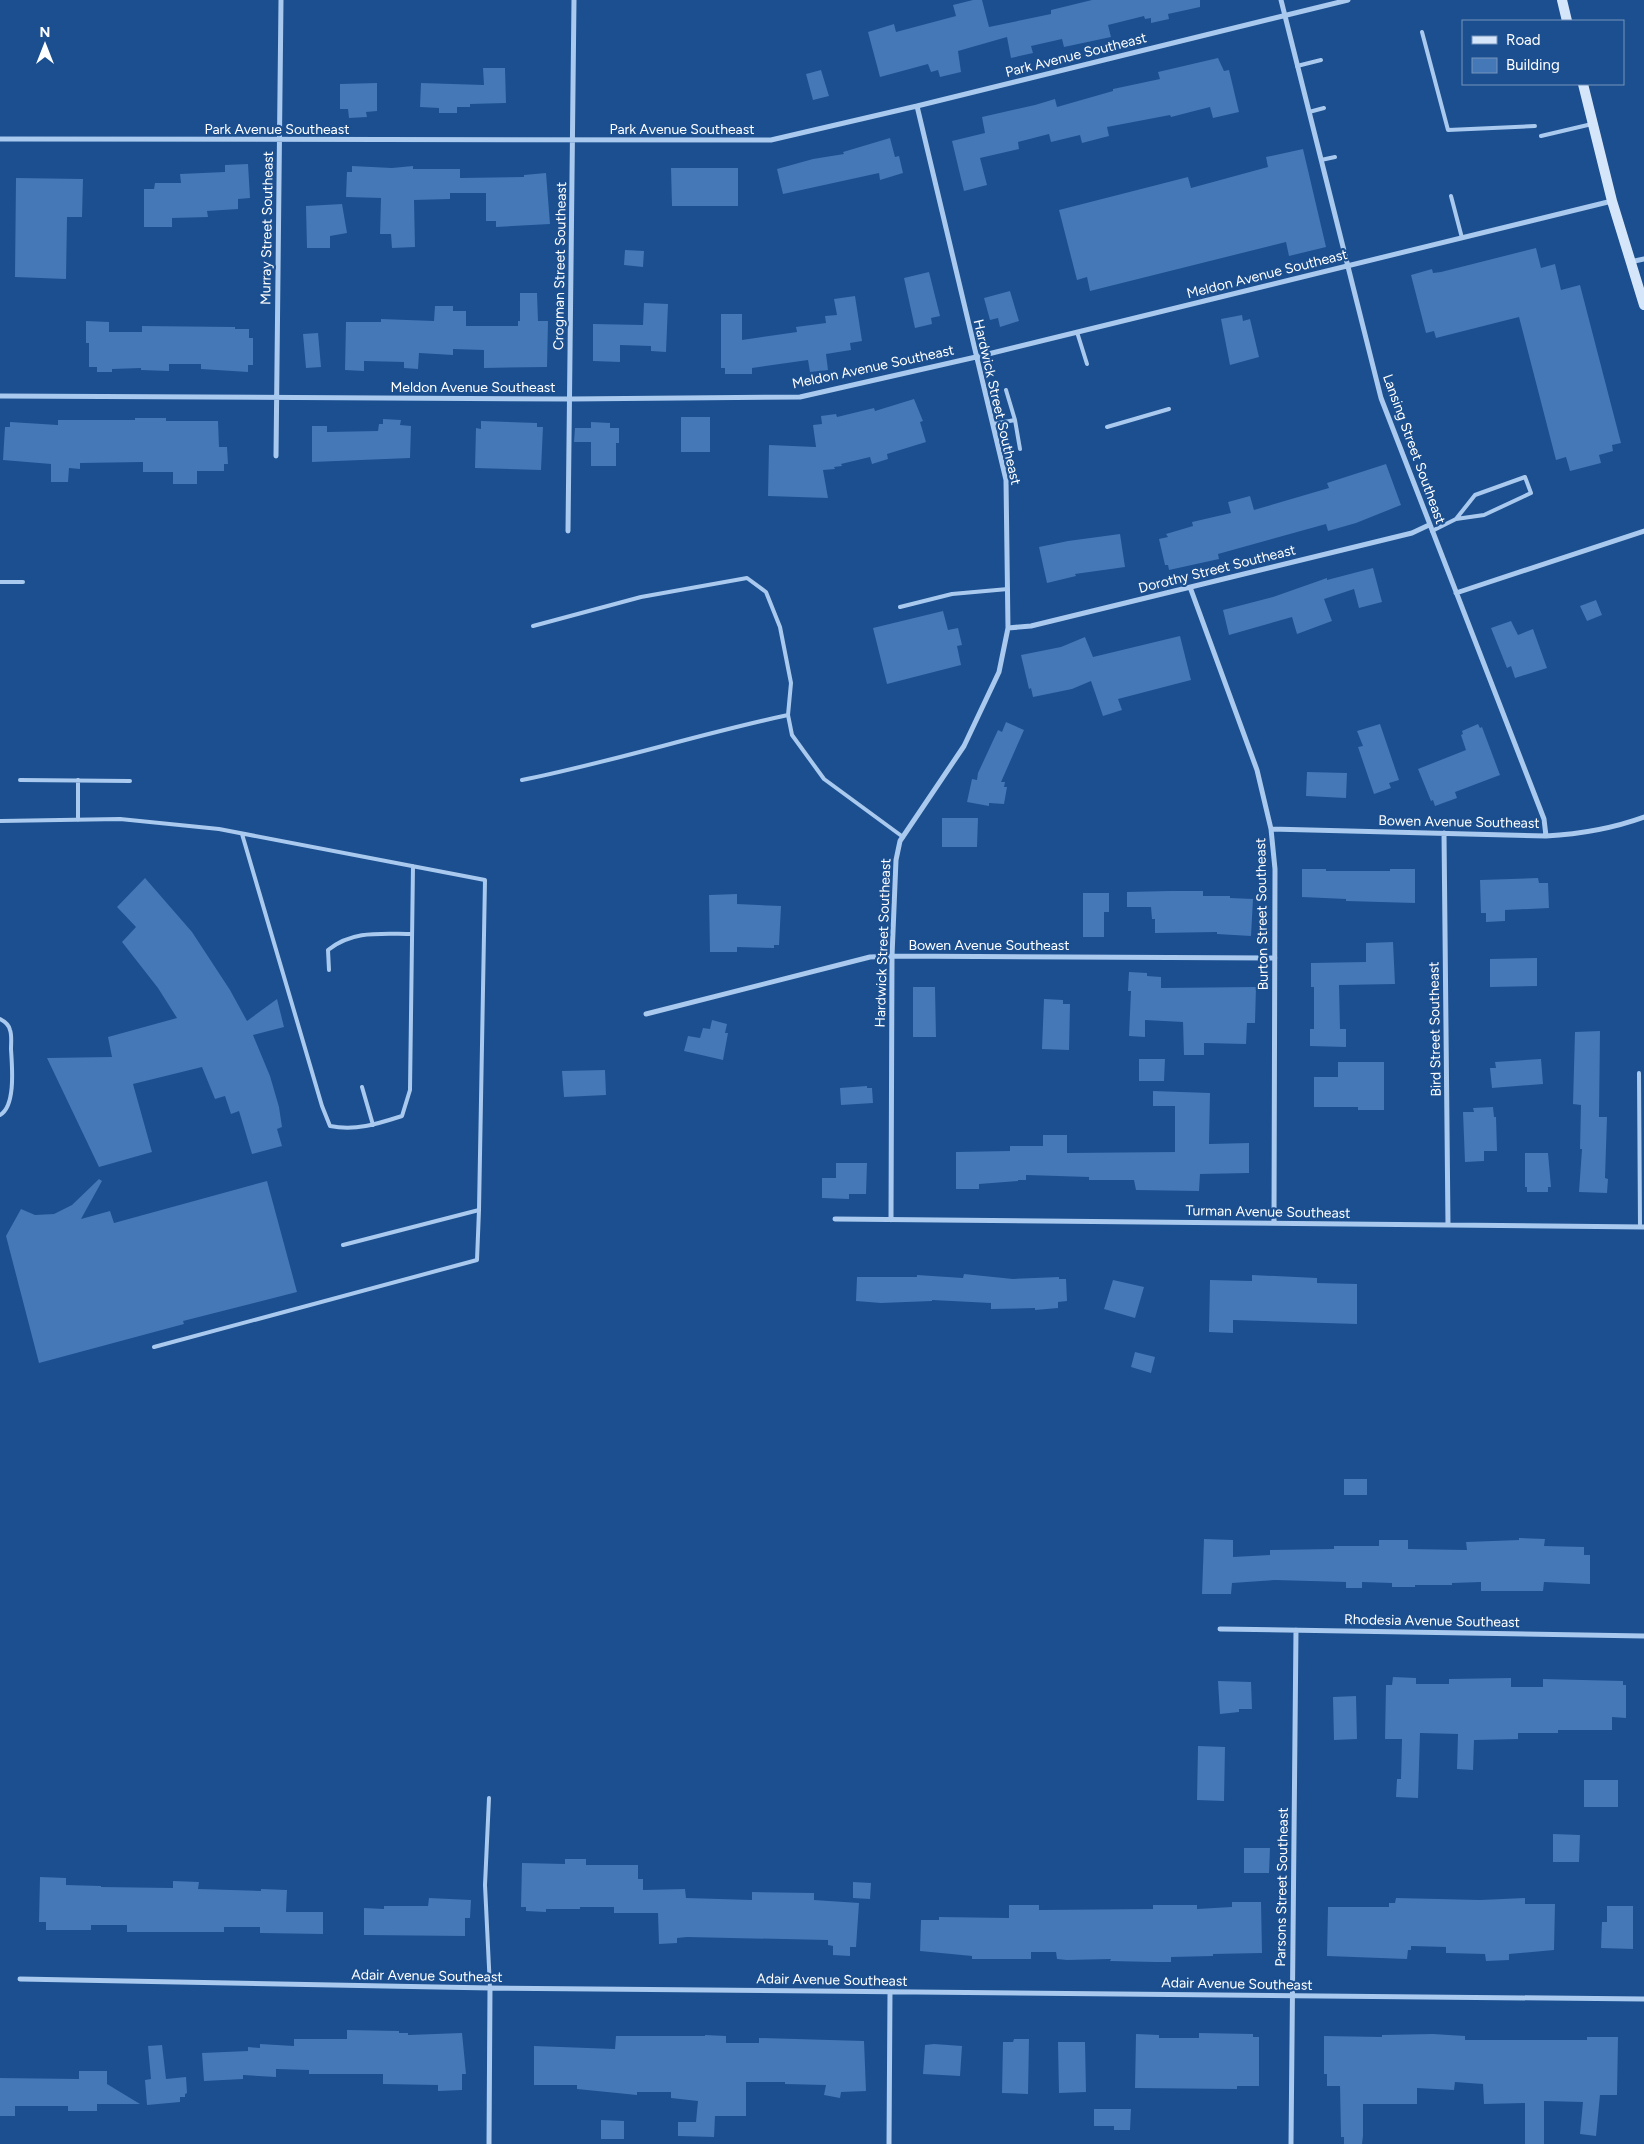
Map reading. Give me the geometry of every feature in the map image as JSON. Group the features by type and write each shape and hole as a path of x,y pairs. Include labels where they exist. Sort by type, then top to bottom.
{"main road":[{"path":"1562,0 1567,20"},
{"path":"1583,85 1612,201 1644,305"}],"street":[{"name":"Murray Street Southeast","path":"276,456 281,0"},
{"name":"Crogman Street Southeast","path":"568,531 574,0"},
{"name":"Lansing Street Southeast","path":"1281,0 1381,398 1544,819 1546,836"},
{"name":"Park Avenue Southeast","path":"0,139 771,140 1348,0"},
{"name":"Hardwick Street Southeast","path":"891,1220 892,956 896,860 900,841 964,746 999,672 1008,628 1006,480 917,106"},
{"name":"Meldon Avenue Southeast","path":"0,396 570,399 800,397 976,357 1612,201"},
{"path":"1630,262 1644,259"},
{"name":"Dorothy Street Southeast","path":"1008,628 1030,626 1412,533 1429,524"},
{"path":"1456,593 1644,531"},
{"name":"Burton Street Southeast","path":"1190,587 1258,770 1271,829 1275,869 1274,1224"},
{"name":"Bowen Avenue Southeast","path":"1271,829 1546,836 1583,833 1620,826 1644,818"},
{"name":"Bird Street Southeast","path":"1444,833 1448,1225"},
{"name":"Bowen Avenue Southeast","path":"646,1014 870,957 1275,958"},
{"path":"835,1219 891,1220"},
{"name":"Turman Avenue Southeast","path":"891,1220 1642,1227"},
{"name":"Rhodesia Avenue Southeast","path":"1220,1629 1644,1636"},
{"name":"Parsons Street Southeast","path":"1291,2144 1296,1630"},
{"name":"Adair Avenue Southeast","path":"20,1978 490,1988 1644,2000"},
{"path":"489,2144 490,1988"},
{"path":"889,2144 890,1992"}],"lane":[{"path":"1422,32 1448,130 1535,126"},
{"path":"1297,66 1321,60"},
{"path":"1309,112 1324,108"},
{"path":"1541,136 1593,124"},
{"path":"1321,160 1336,157"},
{"path":"1451,196 1462,238"},
{"path":"1077,332 1087,364"},
{"path":"1006,390 1020,449"},
{"path":"1107,427 1169,409"},
{"path":"993,424 1014,420"},
{"path":"1432,531 1456,519 1484,515 1531,493 1524,477 1475,495 1456,519"},
{"path":"533,626 641,597 747,578 766,592 780,627 791,683 788,715 792,735 824,779 903,837"},
{"path":"0,582 22,582"},
{"path":"900,607 952,594 1008,589"},
{"path":"522,780 578,769 736,726 788,715"},
{"path":"20,780 130,780"},
{"path":"78,780 78,820"},
{"path":"0,820 120,819 219,829 485,880 477,1260 154,1347"},
{"path":"242,834 322,1106 330,1126 348,1129 373,1125 402,1116 410,1090 412,866"},
{"path":"329,970 328,950 340,941 364,934 412,934"},
{"path":"0,1019 11,1030 12,1085 9,1102 4,1113 0,1116"},
{"path":"1638,1073 1642,1227"},
{"path":"362,1087 373,1125"},
{"path":"343,1244 479,1210"},
{"path":"489,1798 485,1885 490,1988"}],"building":[{"path":"973,0 982,0 989,27 1051,14 1051,10 1092,0 1200,0 1200,7 1168,14 1169,19 1151,23 1151,18 1145,19 1144,16 1108,25 1111,37 1064,47 1062,39 1031,46 1033,53 1011,58 1007,37 958,51 961,72 940,77 938,70 931,72 928,64 880,77 868,32 894,24 896,32 956,16 953,5"},
{"path":"1218,58 1224,71 1229,70 1239,112 1213,118 1210,107 1171,117 1170,115 1107,127 1109,136 1082,143 1080,135 1051,142 1049,134 1018,142 1019,149 980,158 987,185 964,191 952,141 985,133 982,117 1055,99 1057,107 1113,91 1113,89 1160,79 1158,72"},
{"path":"483,68 505,68 506,103 470,104 470,107 457,107 457,113 439,113 439,108 420,107 421,83 484,85"},
{"path":"821,70 829,96 813,100 806,74"},
{"path":"377,83 377,111 366,112 367,117 349,118 348,109 340,109 340,84"},
{"path":"890,138 895,157 899,156 903,173 880,180 879,173 783,194 777,169 813,159 844,154 843,152"},
{"path":"1303,149 1326,247 1289,256 1286,242 1090,291 1087,277 1077,280 1059,210 1188,177 1191,188 1268,167 1266,157"},
{"path":"248,164 250,198 238,199 238,209 207,211 208,217 172,218 172,227 144,227 144,189 154,189 155,183 181,183 180,174 225,172 225,165"},
{"path":"352,166 392,168 413,166 413,169 460,169 460,178 524,177 524,175 546,173 550,224 496,227 496,221 486,221 486,193 450,193 450,199 414,200 415,247 392,248 391,234 380,234 381,198 346,197 347,172 352,172"},
{"path":"671,168 738,168 738,206 672,206"},
{"path":"16,178 83,179 82,217 67,217 66,279 15,277"},
{"path":"342,204 347,233 330,236 330,248 307,248 306,206"},
{"path":"1536,248 1541,268 1555,264 1561,290 1580,285 1621,443 1612,445 1613,451 1599,455 1601,463 1570,471 1566,457 1556,460 1519,317 1436,338 1434,331 1426,333 1411,275 1432,269 1433,273 1441,272"},
{"path":"625,250 644,251 643,267 624,265"},
{"path":"929,272 940,316 931,318 932,324 915,328 904,278"},
{"path":"1010,291 1019,321 1000,327 998,318 990,320 984,298"},
{"path":"520,293 537,293 538,321 548,321 547,367 484,368 484,350 453,349 453,355 419,353 418,369 404,368 404,362 364,361 364,371 345,370 346,322 381,322 381,319 434,321 435,306 453,306 453,311 466,311 466,326 518,326 518,321 520,321"},
{"path":"855,296 862,341 850,343 851,350 826,354 828,370 810,372 808,360 752,368 752,374 725,374 725,368 721,368 721,314 742,314 742,340 797,332 796,327 826,323 825,316 837,315 834,299"},
{"path":"644,303 668,304 666,352 651,351 651,346 620,345 620,362 593,361 593,324 643,325"},
{"path":"1242,315 1243,321 1250,319 1259,357 1230,365 1221,319"},
{"path":"86,321 109,322 109,332 142,332 142,326 235,327 235,329 249,329 249,338 253,338 253,365 248,365 248,372 201,369 201,364 169,364 169,371 141,370 141,368 112,369 112,372 97,372 97,367 89,367 89,343 86,343"},
{"path":"318,333 321,367 306,368 303,334"},
{"path":"914,399 923,421 920,422 926,442 887,454 888,459 872,464 870,457 841,464 842,466 834,467 835,469 823,470 828,498 768,496 769,445 816,447 813,425 822,424 821,416 836,414 837,417 874,408 875,411"},
{"path":"681,417 710,417 710,452 681,452"},
{"path":"135,418 166,418 166,421 218,421 219,447 227,447 228,464 224,464 224,471 197,471 197,484 173,484 173,472 143,472 143,462 80,463 80,469 69,468 68,482 51,482 51,464 3,460 5,427 10,427 10,422 58,425 58,420 135,420"},
{"path":"383,419 401,420 400,425 411,426 410,458 312,462 312,426 327,426 327,432 378,431 379,424 383,424"},
{"path":"481,421 537,423 537,427 543,427 541,470 475,468 476,428 481,429"},
{"path":"591,422 610,423 610,428 619,428 619,443 616,443 616,466 591,466 591,442 574,442 575,428 591,428"},
{"path":"1386,464 1401,505 1356,523 1328,531 1326,524 1218,554 1219,559 1169,570 1168,565 1165,565 1159,539 1168,537 1166,534 1193,526 1192,522 1231,513 1228,502 1250,496 1254,510 1329,488 1327,483"},
{"path":"1120,534 1125,567 1075,574 1076,576 1047,583 1039,547"},
{"path":"1373,568 1382,602 1359,608 1354,589 1324,599 1332,621 1297,634 1292,617 1229,635 1223,610 1273,597 1327,578 1327,580"},
{"path":"1596,600 1602,615 1587,621 1580,606"},
{"path":"943,611 948,630 958,628 962,645 957,646 961,665 887,684 873,628"},
{"path":"1511,621 1518,635 1533,629 1547,668 1515,678 1511,666 1507,668 1491,628"},
{"path":"1180,636 1191,680 1118,699 1122,710 1103,716 1091,681 1072,689 1033,697 1031,688 1029,689 1021,655 1061,647 1085,637 1093,657"},
{"path":"1006,722 1024,730 1001,782 1005,782 1004,787 1007,787 1004,804 989,803 989,806 967,802 972,779 977,780 978,773 998,730 1002,732"},
{"path":"1380,724 1399,780 1389,783 1391,788 1374,794 1358,747 1363,746 1357,731"},
{"path":"1478,724 1480,728 1482,727 1500,775 1455,792 1457,798 1435,806 1433,800 1431,801 1418,769 1466,750 1461,735 1463,734 1462,731"},
{"path":"1307,772 1347,773 1346,798 1306,796"},
{"path":"942,818 978,818 977,847 942,847"},
{"path":"1302,869 1390,871 1390,869 1415,869 1415,903 1346,901 1346,899 1302,897"},
{"path":"145,878 192,932 230,990 247,1021 277,999 284,1027 253,1035 270,1076 279,1107 282,1127 277,1129 282,1146 252,1154 239,1111 231,1114 225,1096 215,1099 202,1067 133,1084 152,1152 99,1167 47,1058 112,1057 108,1037 177,1018 158,988 122,942 136,927 117,907"},
{"path":"1538,878 1539,883 1548,883 1549,908 1505,910 1505,921 1486,922 1486,913 1481,913 1480,880"},
{"path":"1203,891 1203,896 1230,896 1230,898 1253,899 1251,936 1217,934 1217,932 1155,933 1155,919 1152,919 1151,907 1127,907 1127,892"},
{"path":"1083,893 1109,893 1109,912 1104,912 1104,937 1083,937"},
{"path":"737,894 737,904 781,906 779,945 774,945 774,948 737,947 737,952 710,952 709,895"},
{"path":"1393,942 1395,984 1339,985 1340,1029 1346,1029 1346,1047 1310,1046 1310,1029 1314,1029 1314,987 1311,987 1311,963 1366,962 1366,943"},
{"path":"1537,958 1537,986 1490,987 1490,959"},
{"path":"1129,972 1147,973 1147,976 1161,977 1161,988 1256,987 1255,1023 1247,1023 1246,1044 1204,1043 1204,1055 1184,1055 1183,1022 1145,1020 1145,1037 1129,1036 1131,991 1128,991"},
{"path":"913,987 935,987 936,1037 913,1037"},
{"path":"1044,999 1063,1000 1063,1004 1070,1004 1069,1050 1042,1049"},
{"path":"712,1020 727,1024 725,1033 728,1033 723,1060 684,1051 688,1036 700,1038 703,1028 710,1029"},
{"path":"1600,1031 1599,1117 1607,1117 1605,1178 1608,1179 1607,1193 1579,1192 1582,1149 1580,1149 1581,1105 1573,1104 1575,1032"},
{"path":"1139,1059 1165,1059 1164,1081 1139,1081"},
{"path":"1541,1059 1543,1084 1492,1088 1490,1068 1496,1068 1495,1062"},
{"path":"1338,1062 1384,1062 1384,1110 1358,1110 1358,1107 1314,1107 1314,1077 1338,1077"},
{"path":"605,1070 606,1095 564,1097 562,1071"},
{"path":"867,1086 867,1088 872,1088 873,1103 841,1105 840,1088"},
{"path":"1153,1091 1210,1093 1209,1144 1249,1143 1249,1173 1200,1174 1199,1191 1136,1190 1134,1180 1089,1180 1089,1177 1026,1175 1026,1180 979,1184 979,1189 956,1189 956,1152 1010,1151 1010,1146 1043,1146 1043,1135 1067,1135 1067,1153 1175,1152 1175,1106 1153,1106"},
{"path":"1493,1107 1494,1117 1496,1117 1497,1151 1484,1151 1484,1161 1465,1162 1463,1112 1474,1112 1473,1108"},
{"path":"1525,1153 1548,1153 1551,1187 1548,1187 1548,1192 1527,1192 1527,1187 1525,1187"},
{"path":"836,1163 867,1163 866,1194 849,1194 849,1199 822,1198 822,1178 836,1178"},
{"path":"99,1179 102,1181 81,1219 110,1211 114,1223 267,1181 297,1292 183,1321 184,1324 39,1363 6,1236 21,1209 35,1215 54,1214 72,1205"},
{"path":"964,1274 1013,1279 1059,1277 1059,1279 1066,1279 1067,1301 1058,1302 1058,1308 1035,1310 1035,1308 991,1309 991,1303 932,1300 881,1303 856,1301 857,1277 917,1277 917,1275 963,1278"},
{"path":"1252,1275 1317,1278 1317,1283 1357,1284 1357,1324 1233,1320 1233,1333 1209,1332 1210,1280 1252,1281"},
{"path":"1113,1280 1144,1287 1135,1318 1104,1309"},
{"path":"1135,1352 1155,1357 1151,1373 1131,1367"},
{"path":"1344,1479 1367,1479 1367,1495 1344,1495"},
{"path":"1519,1538 1545,1539 1544,1546 1584,1547 1584,1555 1590,1555 1590,1584 1544,1582 1543,1591 1481,1591 1481,1582 1392,1587 1392,1583 1362,1582 1362,1588 1346,1588 1346,1582 1275,1580 1232,1583 1231,1594 1202,1594 1204,1539 1233,1540 1233,1557 1270,1555 1270,1550 1334,1549 1334,1546 1379,1546 1379,1540 1408,1540 1408,1549 1467,1550 1466,1542 1519,1540"},
{"path":"1393,1677 1416,1678 1416,1684 1449,1684 1449,1679 1511,1678 1511,1687 1543,1687 1543,1679 1623,1681 1623,1685 1626,1685 1626,1718 1612,1717 1612,1730 1558,1730 1558,1733 1518,1733 1518,1739 1474,1740 1473,1770 1457,1769 1458,1734 1420,1733 1418,1798 1396,1797 1397,1779 1401,1779 1402,1739 1385,1739 1386,1685 1392,1685"},
{"path":"1218,1681 1251,1682 1252,1709 1239,1709 1239,1712 1220,1714"},
{"path":"1356,1696 1357,1739 1334,1740 1333,1697"},
{"path":"1198,1746 1225,1747 1224,1801 1197,1800"},
{"path":"1584,1780 1618,1780 1618,1807 1584,1807"},
{"path":"1553,1834 1580,1835 1579,1862 1553,1862"},
{"path":"1244,1848 1270,1848 1269,1873 1244,1873"},
{"path":"565,1859 586,1859 586,1865 638,1865 638,1879 643,1879 643,1890 685,1889 686,1898 752,1900 752,1892 814,1893 814,1900 859,1903 856,1947 850,1947 850,1956 833,1955 833,1946 828,1945 828,1940 687,1937 677,1938 677,1943 659,1944 658,1913 614,1913 614,1907 546,1909 546,1912 526,1911 526,1907 521,1907 522,1863 565,1864"},
{"path":"40,1877 66,1878 66,1885 101,1887 173,1888 173,1881 199,1882 198,1889 287,1890 286,1912 323,1912 323,1934 260,1933 260,1927 224,1927 224,1932 127,1932 127,1925 91,1925 91,1930 46,1930 46,1922 39,1922"},
{"path":"853,1882 871,1883 870,1899 853,1898"},
{"path":"429,1898 471,1900 470,1918 465,1918 465,1936 364,1935 364,1908 384,1909 384,1906 428,1906"},
{"path":"1396,1898 1480,1900 1525,1898 1525,1904 1555,1904 1554,1950 1509,1954 1509,1960 1486,1961 1485,1954 1446,1953 1446,1947 1411,1946 1411,1950 1408,1950 1407,1959 1327,1956 1328,1907 1389,1907 1389,1903 1395,1903"},
{"path":"1232,1902 1261,1902 1262,1953 1171,1957 1171,1962 1155,1962 1110,1961 1111,1959 1057,1959 1056,1952 1031,1952 1031,1959 972,1959 972,1956 920,1951 921,1920 939,1920 939,1917 1009,1918 1009,1905 1039,1905 1039,1910 1153,1909 1153,1905 1197,1905 1197,1909 1232,1907"},
{"path":"1607,1906 1633,1906 1633,1949 1601,1948 1602,1922 1607,1922"},
{"path":"347,2030 399,2031 399,2033 408,2033 408,2035 462,2033 466,2074 462,2074 462,2090 438,2091 438,2085 383,2084 383,2074 309,2074 309,2070 276,2069 276,2077 243,2075 243,2079 204,2081 202,2053 248,2051 248,2047 260,2048 260,2044 294,2046 294,2039 347,2039"},
{"path":"1199,2033 1253,2034 1253,2037 1259,2037 1259,2086 1237,2086 1237,2089 1135,2088 1136,2034 1159,2035 1159,2038 1199,2038"},
{"path":"1433,2034 1465,2036 1465,2040 1587,2040 1587,2037 1618,2037 1617,2095 1600,2095 1596,2136 1580,2134 1583,2102 1544,2101 1544,2144 1525,2144 1525,2103 1484,2104 1483,2084 1455,2082 1454,2090 1417,2088 1417,2104 1363,2104 1362,2144 1344,2144 1344,2137 1341,2137 1340,2086 1327,2086 1327,2074 1324,2074 1324,2036 1382,2037 1382,2035"},
{"path":"616,2036 726,2036 726,2043 759,2043 759,2038 864,2041 866,2091 841,2092 840,2098 824,2095 826,2085 746,2082 746,2116 715,2116 714,2137 678,2136 678,2122 696,2122 698,2101 671,2098 671,2092 637,2092 637,2095 577,2089 577,2085 534,2085 534,2046 615,2049"},
{"path":"1014,2039 1029,2039 1028,2094 1002,2093 1003,2042 1013,2042"},
{"path":"1058,2042 1085,2042 1086,2092 1059,2093"},
{"path":"162,2045 166,2079 186,2077 187,2093 185,2097 180,2097 180,2102 147,2105 145,2080 151,2079 148,2046"},
{"path":"925,2045 962,2046 960,2076 923,2074"},
{"path":"79,2071 107,2071 107,2084 140,2104 97,2104 97,2111 68,2111 68,2106 15,2106 15,2116 0,2116 0,2078 79,2079"},
{"path":"1094,2109 1131,2109 1130,2130 1114,2130 1114,2126 1094,2126"},
{"path":"601,2120 624,2121 624,2139 601,2139"}]}
